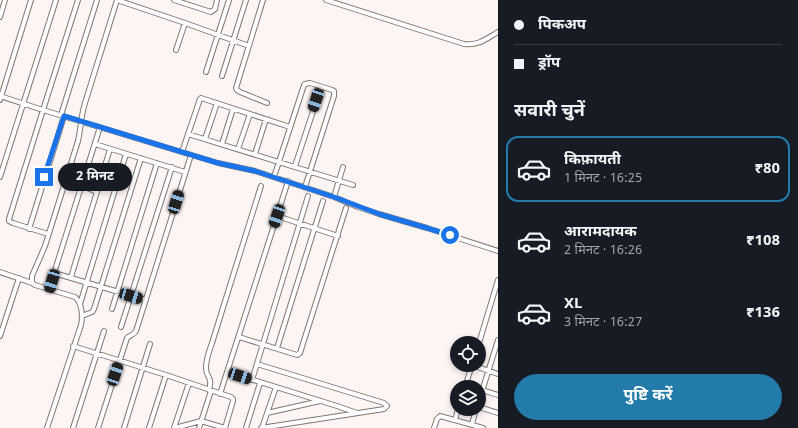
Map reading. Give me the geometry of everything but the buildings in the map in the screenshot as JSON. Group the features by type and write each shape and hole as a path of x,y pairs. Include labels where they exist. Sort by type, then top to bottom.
{"street":[{"path":"0,17 5,0"},
{"path":"31,0 0,97 191,155 288,181 379,214 498,251"},
{"path":"0,177 56,0"},
{"path":"48,234 29,229 9,221 78,0"},
{"path":"29,229 97,0"},
{"path":"32,283 32,276 45,246 78,141 85,103 117,0 249,46"},
{"path":"174,0 211,12 214,9 217,0"},
{"path":"193,6 195,0"},
{"path":"206,72 229,0"},
{"path":"222,76 246,0"},
{"path":"263,0 236,88 240,92 267,103"},
{"path":"326,0 464,44 471,45 478,43 498,32"},
{"path":"176,50 185,23"},
{"path":"274,177 305,84 310,83 332,90 334,93 305,187"},
{"path":"295,166 321,87"},
{"path":"182,152 200,99 202,98 290,127"},
{"path":"205,139 217,103"},
{"path":"222,144 233,109"},
{"path":"238,149 250,114"},
{"path":"255,154 266,119"},
{"path":"49,289 100,127"},
{"path":"188,134 353,185"},
{"path":"95,144 185,172"},
{"path":"71,277 110,149"},
{"path":"80,304 126,154"},
{"path":"98,428 127,338 136,331 191,155"},
{"path":"82,316 92,312 141,158"},
{"path":"112,309 157,163"},
{"path":"334,197 343,167"},
{"path":"121,327 172,168"},
{"path":"220,394 288,181"},
{"path":"82,185 97,192"},
{"path":"199,428 210,390 211,381 207,374 206,366 261,186"},
{"path":"252,380 308,196"},
{"path":"277,348 323,201"},
{"path":"239,337 297,355 300,353 346,208"},
{"path":"277,216 338,236"},
{"path":"0,272 35,285 76,297 80,304 82,316 81,325 73,346 49,428"},
{"path":"54,273 146,300"},
{"path":"0,336 18,278"},
{"path":"481,336 498,280"},
{"path":"73,428 104,331"},
{"path":"485,380 498,340"},
{"path":"124,428 150,344"},
{"path":"73,346 166,375 231,397 233,399 225,428 202,421 175,428"},
{"path":"257,364 384,403 386,406 384,409 262,428 276,387"},
{"path":"488,371 498,374"},
{"path":"228,372 357,413"},
{"path":"149,428 166,375"},
{"path":"175,428 189,383"},
{"path":"246,428 260,383"},
{"path":"486,391 498,395"},
{"path":"267,413 320,401"},
{"path":"486,409 498,413"},
{"path":"434,428 437,419 440,416 483,428"},
{"path":"455,420 456,416"},
{"path":"472,424 474,416"}],"route":[{"path":"44,177 64,116 218,163 255,171 334,197 379,214 450,235"}]}
